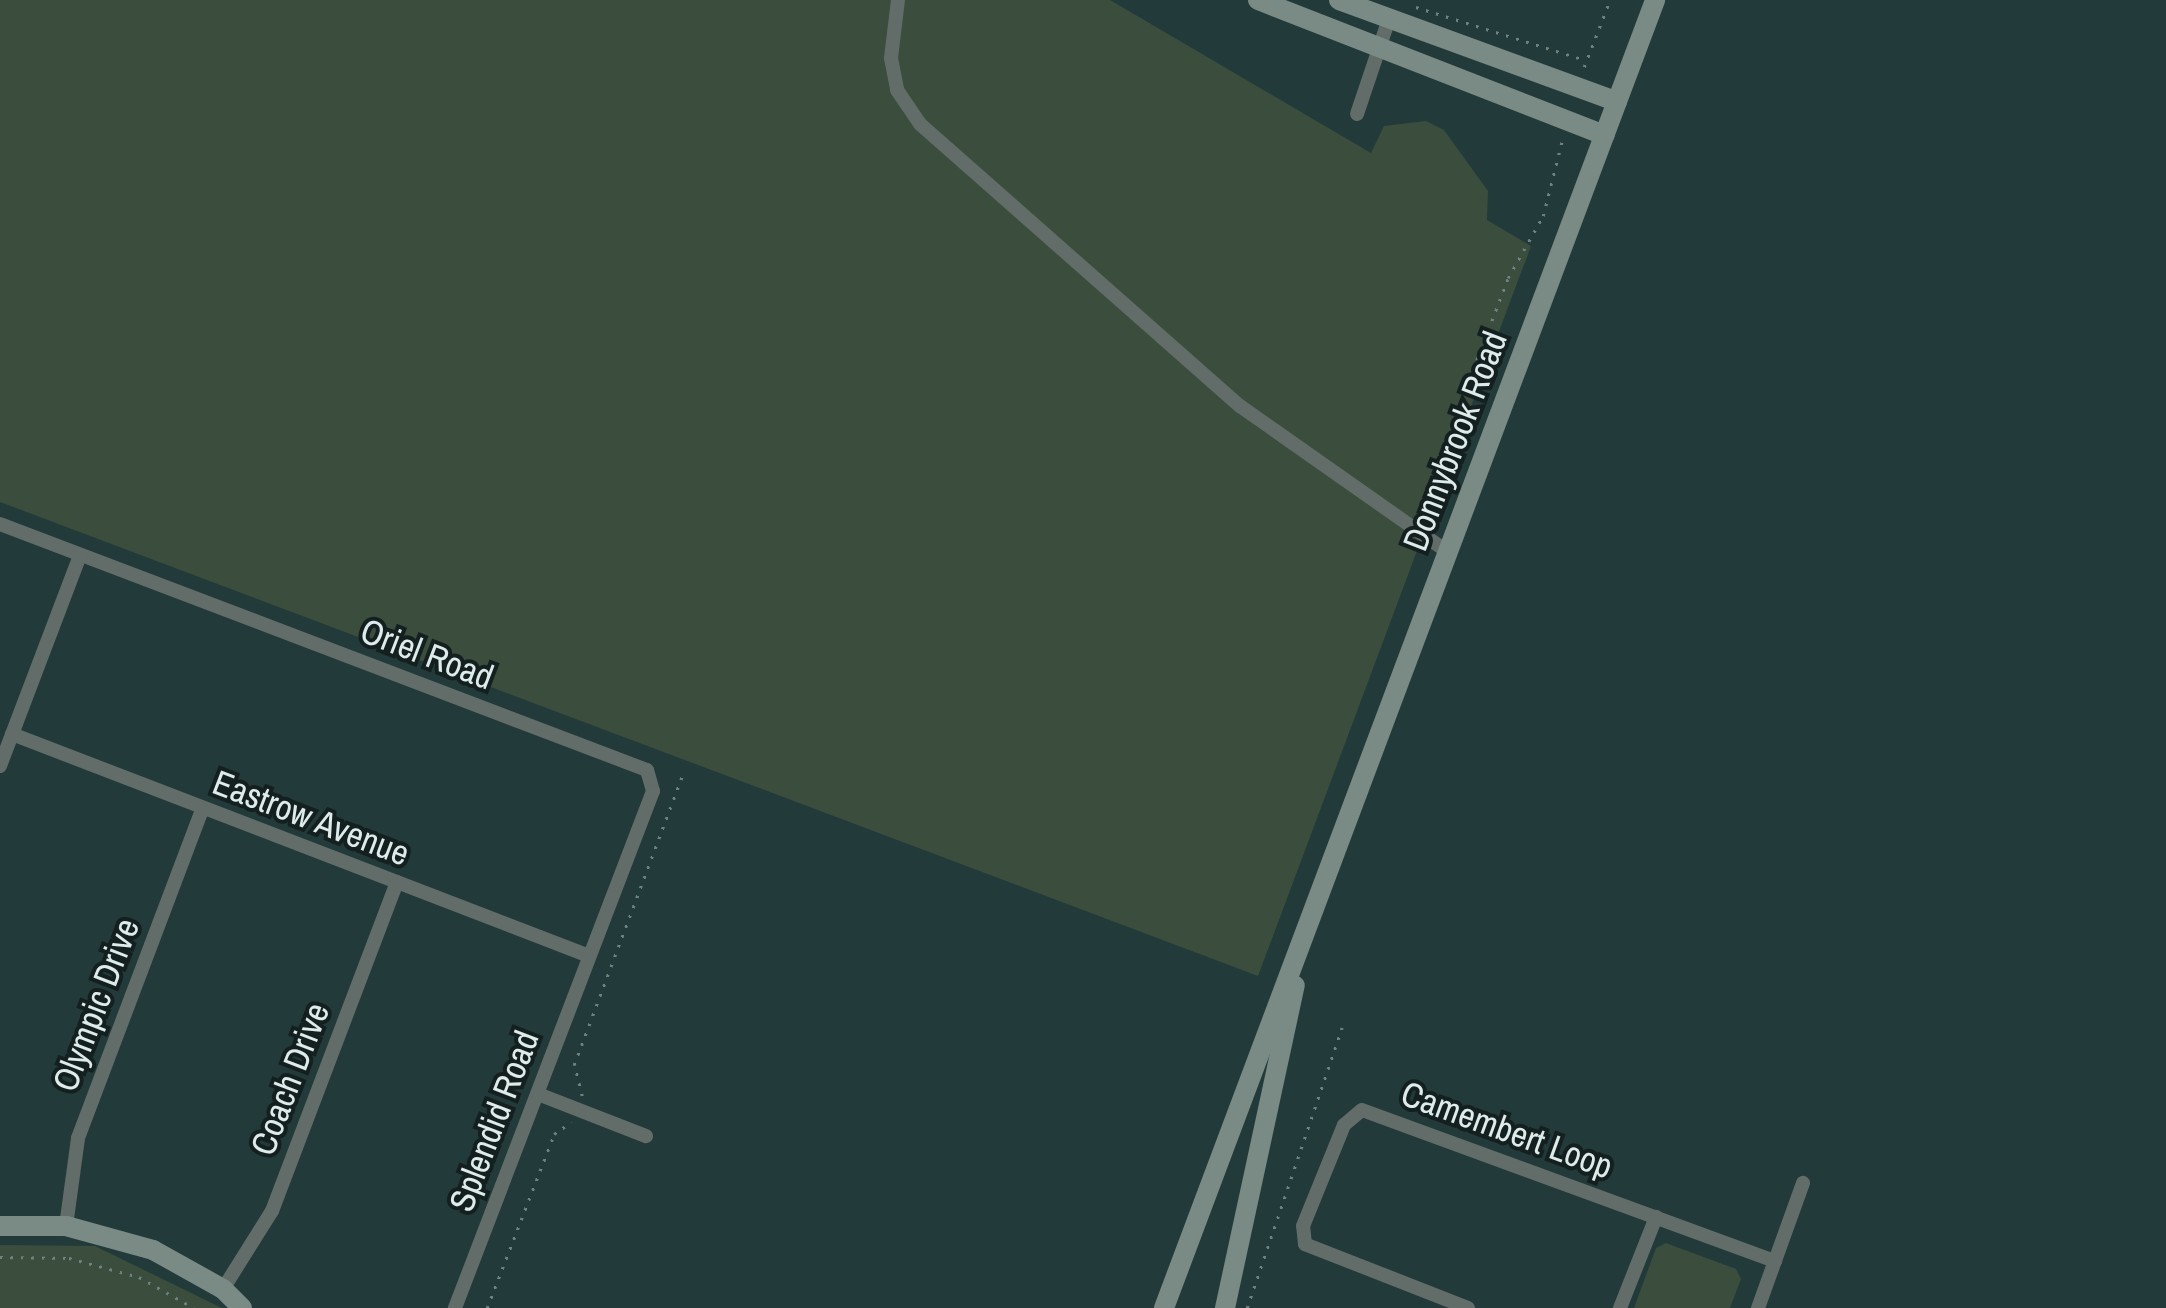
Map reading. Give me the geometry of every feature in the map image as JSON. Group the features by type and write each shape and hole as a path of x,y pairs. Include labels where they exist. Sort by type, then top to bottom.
{"main road":[{"path":"1258,0 1605,135"},
{"path":"1339,0 1397,11 1617,102"},
{"name":"Donnybrook Road","path":"1164,1308 1655,0"},
{"name":"Donnybrook Road","path":"1225,1308 1314,905"},
{"path":"0,1226 66,1226 153,1250 223,1289 242,1308"}],"street":[{"path":"898,0 891,58 897,90 920,124 1240,406 1448,552"},
{"path":"1356,114 1397,11"},
{"name":"Oriel Road","path":"0,524 647,770 653,791 589,956"},
{"path":"0,766 80,555"},
{"name":"Eastrow Avenue","path":"12,734 589,956"},
{"name":"Olympic Drive","path":"66,1226 78,1138 202,810"},
{"name":"Coach Drive","path":"223,1289 272,1211 397,882"},
{"name":"Splendid Road","path":"455,1308 589,956"},
{"path":"538,1094 646,1136"},
{"name":"Camembert Loop","path":"1468,1308 1305,1244 1303,1226 1344,1125 1362,1110 1774,1262"},
{"path":"1758,1308 1803,1183"},
{"path":"1620,1308 1656,1216"}],"path":[{"path":"1576,87 1610,0"},
{"path":"1397,11 1586,61"},
{"path":"1458,409 1508,278 1542,216 1564,120"},
{"path":"487,1308 554,1134 568,1128 583,1094 574,1065 682,776"},
{"path":"1247,1308 1342,1028"},
{"path":"0,1257 68,1258 139,1277 194,1308"}],"green space":[{"path":"0,0 1110,0 1371,153 1384,126 1426,121 1444,130 1488,191 1487,220 1531,246 1258,976 0,502"},
{"path":"1666,1243 1736,1269 1741,1279 1730,1308 1634,1308 1656,1248"},
{"path":"0,1245 95,1246 222,1308 0,1308"}]}
